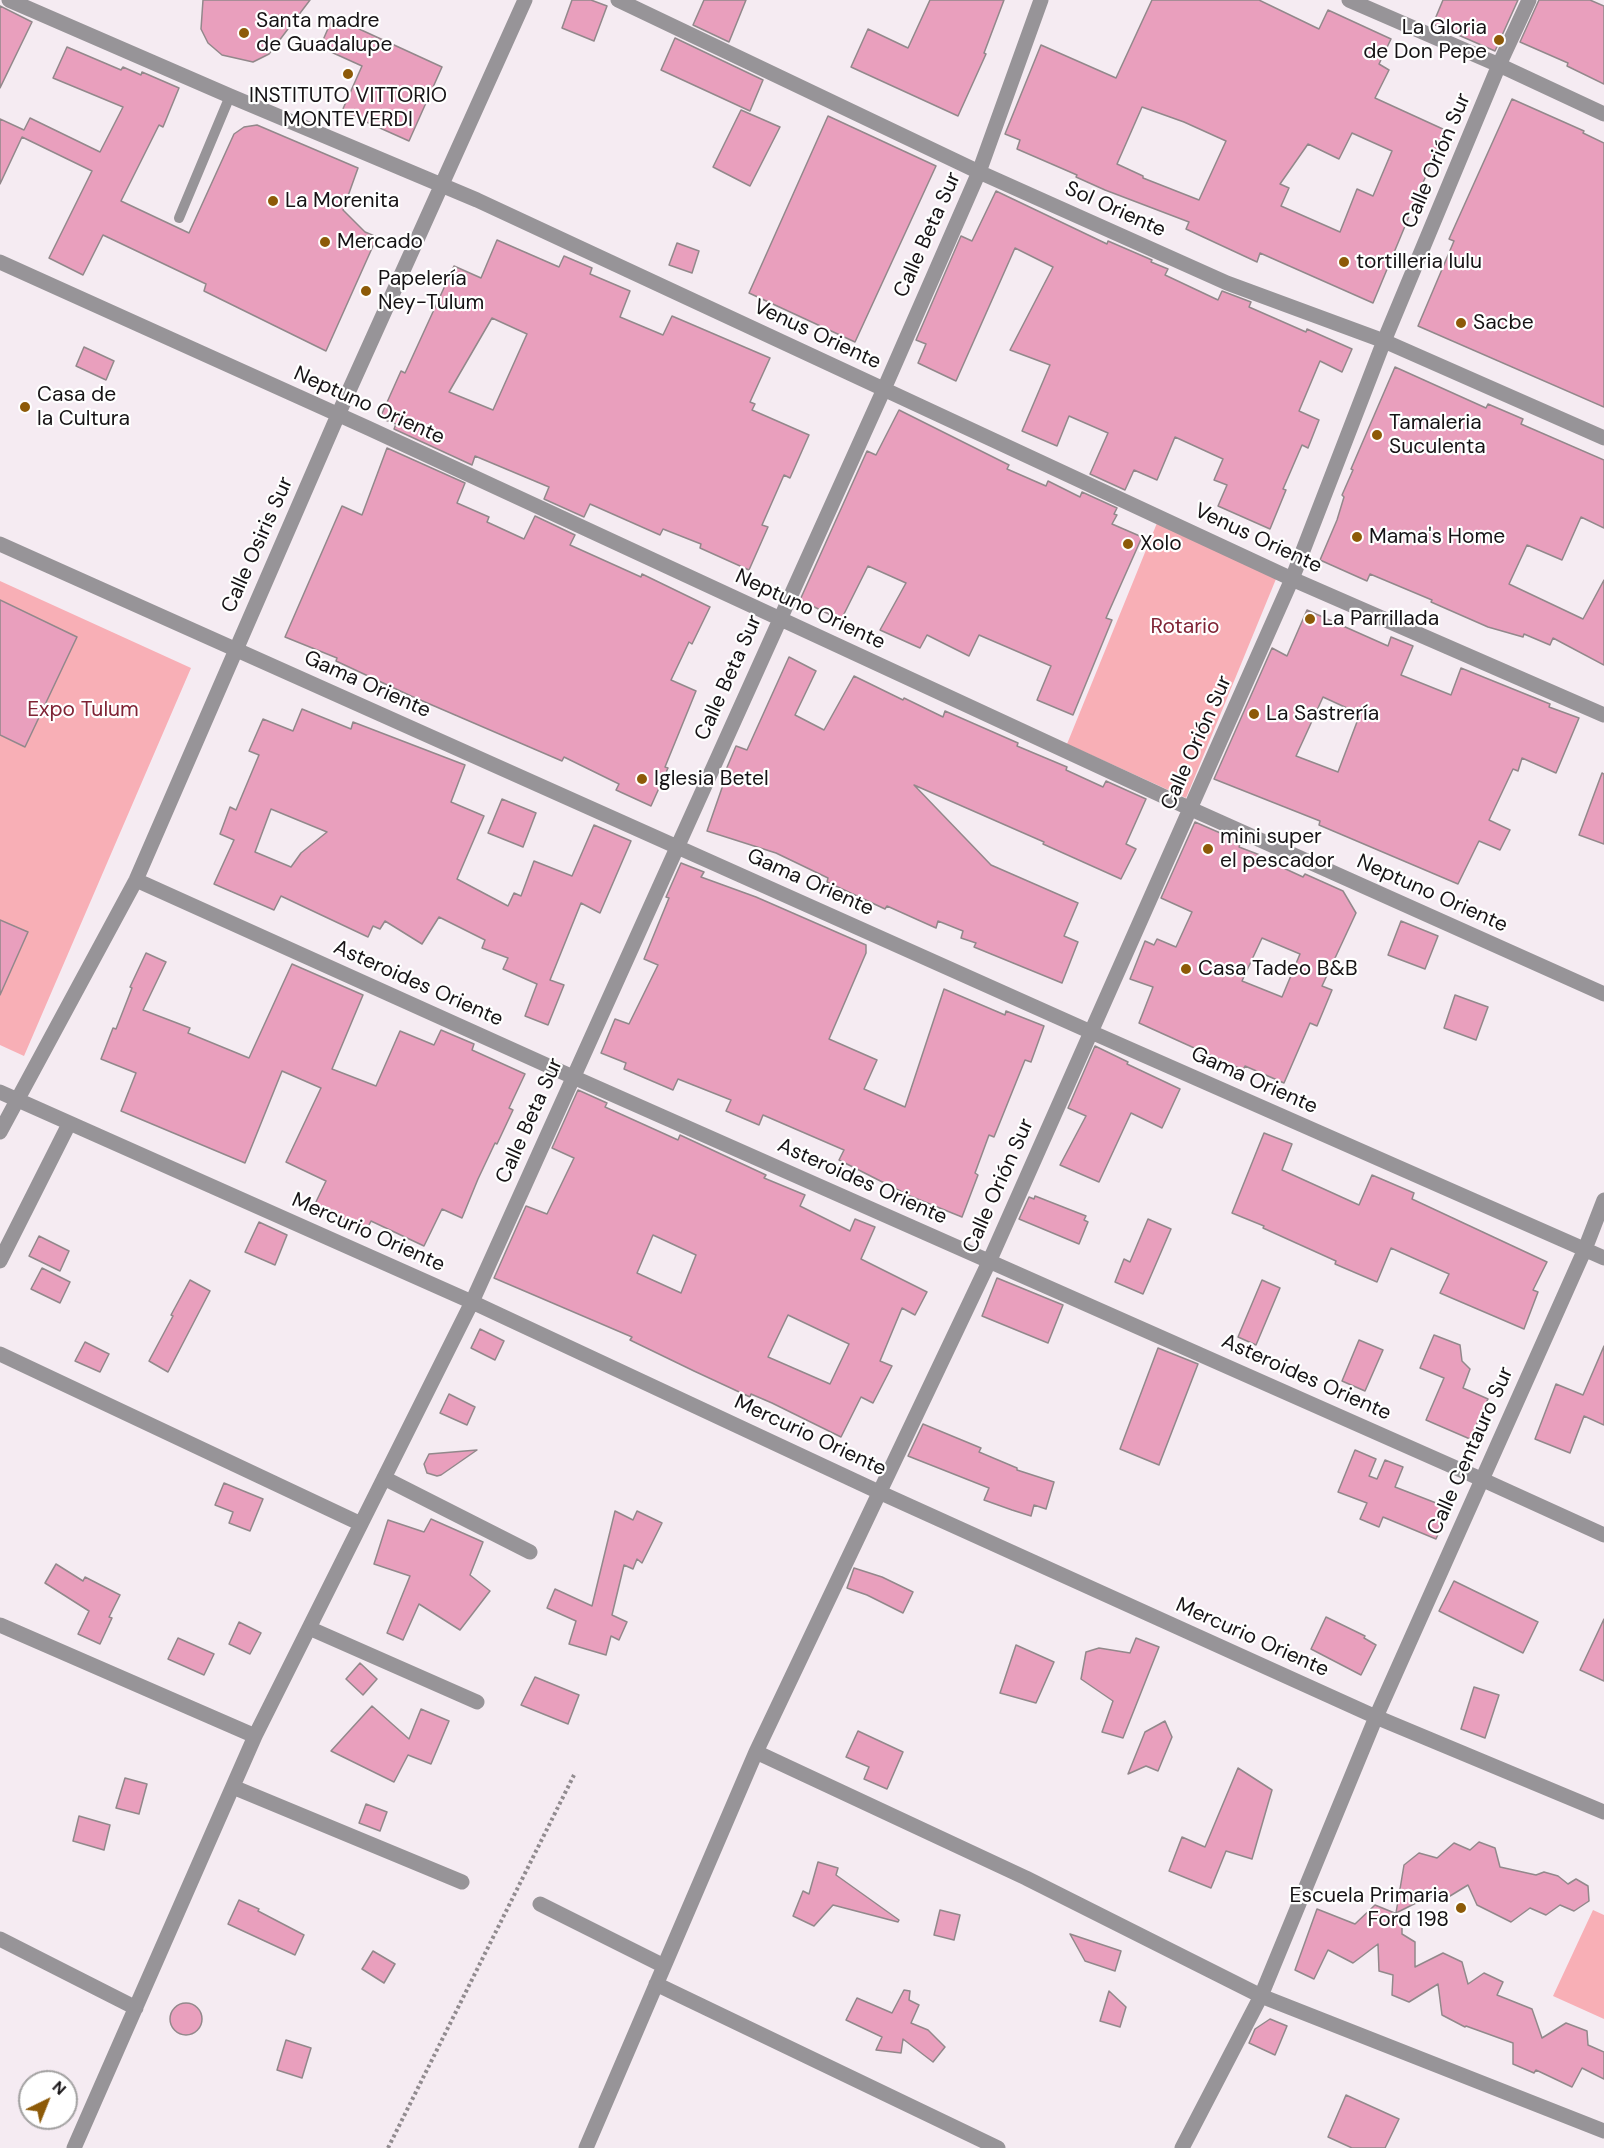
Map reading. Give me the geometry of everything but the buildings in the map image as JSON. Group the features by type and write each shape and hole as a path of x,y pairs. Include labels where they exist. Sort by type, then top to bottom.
{"street":[{"name":"Venus Oriente","path":"9,0 442,186 1292,579 1604,715"},
{"name":"Calle Osiris Sur","path":"0,1132 136,880 338,415 525,0"},
{"name":"Sol Oriente","path":"618,0 979,172 1227,283 1384,341 1604,438"},
{"name":"Calle Beta Sur","path":"74,2148 255,1736 472,1302 778,619 884,389 979,172 1041,0"},
{"path":"1349,0 1499,65 1604,114"},
{"name":"Calle Orión Sur","path":"586,2148 756,1752 989,1262 1191,809 1292,579 1384,341 1499,65 1530,0"},
{"name":"Neptuno Oriente","path":"0,262 338,415 1191,809 1604,994"},
{"name":"Gama Oriente","path":"0,544 1091,1032 1604,1258"},
{"name":"Asteroides Oriente","path":"136,880 573,1077 1604,1535"},
{"name":"Mercurio Oriente","path":"0,1092 472,1302 881,1493 1376,1718 1604,1812"},
{"path":"0,1261 69,1124"},
{"name":"Calle Centauro Sur","path":"1182,2148 1261,1996 1376,1718 1585,1250 1604,1200"},
{"path":"0,1354 361,1524"},
{"path":"384,1478 530,1552"},
{"path":"0,1625 255,1736"},
{"path":"309,1628 477,1702"},
{"path":"756,1752 1026,1878 1261,1996 1604,2131"},
{"path":"232,1787 462,1882"},
{"path":"540,1904 664,1966"},
{"path":"0,1939 136,2008"},
{"path":"656,1984 998,2148"}],"lane":[{"path":"179,218 230,96"}],"path":[{"path":"388,2148 574,1775"}],"green space":[{"name":"Rotario","path":"1157,523 1276,579 1186,798 1067,744"},
{"name":"Expo Tulum","path":"0,581 191,668 24,1056 0,1045"},
{"path":"1593,1910 1604,1915 1604,2019 1553,1996"}],"place":[{"name":"Santa madre de Guadalupe","path":"244,33"},
{"name":"La Gloria de Don Pepe","path":"1499,40"},
{"name":"INSTITUTO VITTORIO MONTEVERDI","path":"348,74"},
{"name":"La Morenita","path":"273,201"},
{"name":"Mercado","path":"325,242"},
{"name":"tortilleria lulu","path":"1344,262"},
{"name":"Papelería Ney-Tulum","path":"366,291"},
{"name":"Sacbe","path":"1461,323"},
{"name":"Casa de la Cultura","path":"25,407"},
{"name":"Tamaleria Suculenta","path":"1377,435"},
{"name":"Mama's Home","path":"1357,537"},
{"name":"Xolo","path":"1128,544"},
{"name":"La Parrillada","path":"1310,619"},
{"name":"La Sastrería","path":"1254,714"},
{"name":"Iglesia Betel","path":"642,779"},
{"name":"mini super el pescador","path":"1208,849"},
{"name":"Casa Tadeo B&B","path":"1186,969"},
{"name":"Escuela Primaria Ford 198","path":"1461,1908"}]}
